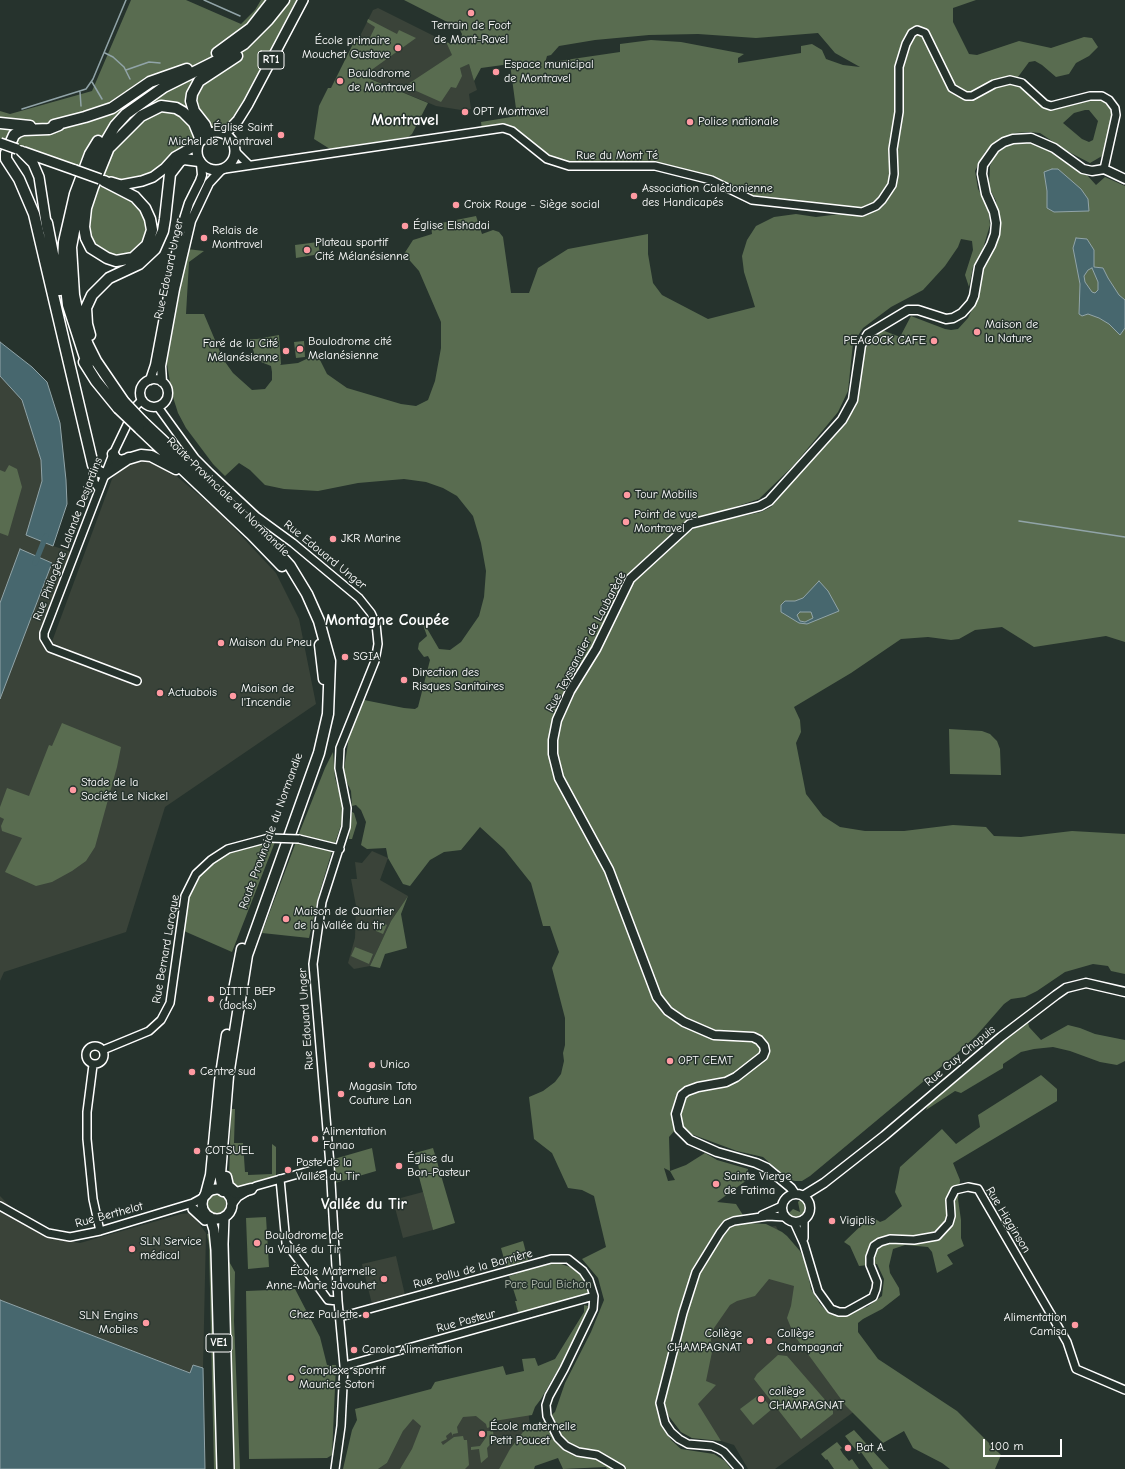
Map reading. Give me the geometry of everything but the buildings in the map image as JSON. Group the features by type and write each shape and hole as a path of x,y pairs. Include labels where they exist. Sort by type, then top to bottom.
{"highway":[{"path":"202,139 205,125 196,116 192,106 192,94 194,88 199,81 248,48 279,2"},
{"path":"88,367 73,325 65,284 64,242 75,194 90,154 111,122 143,93 235,42 279,2"},
{"name":"Route Provinciale du Normandie","path":"205,1196 211,1175 220,1081 237,968 245,938 299,797 319,733 324,694 324,670 320,644 313,621 298,589 276,559 199,485 120,402 96,361 80,324 72,275 72,247 77,215 95,160 115,126 126,114 143,100 244,44 268,20"},
{"path":"102,180 135,197 145,208 150,219 152,230 147,245 133,258 116,261 107,258 91,248 86,238 84,227 86,208 108,149 113,138 135,112 206,66"},
{"path":"129,458 105,474 99,472 93,465 34,214 19,179 6,160 6,153 14,135 18,132 23,130 49,129 112,108 150,82 186,69"},
{"path":"108,149 142,116 161,106 176,108 183,112 194,123 202,139"},
{"path":"0,123 36,127 59,125"},
{"path":"118,274 139,264 148,257 159,241 165,219 168,181 174,167 184,159 200,162"},
{"path":"120,402 92,341 87,324 86,308 97,288 136,261 149,248 154,242 157,228 156,216 146,200 139,194 121,185"},
{"path":"47,223 68,321 79,353 96,381 120,402"},
{"name":"Route Provinciale du Normandie","path":"141,425 258,530 290,566 314,608 329,657 330,695 325,733 314,768 247,955 231,1053 220,1174 224,1192"},
{"path":"113,454 116,459 121,461 141,455 151,456 162,460 199,485"},
{"path":"231,1053 226,1179 228,1186 236,1193 251,1188"}],"main road":[{"name":"RT1","path":"225,134 238,120 303,0"},
{"name":"RT1","path":"233,141 238,120"},
{"path":"0,143 102,180 121,185 142,181 153,177 165,168 174,157 202,139 218,132 225,134 233,141 236,152 233,162 223,170 210,170 200,162 197,149 202,139"},
{"name":"Rue Teyssandier de Laubarède","path":"799,1195 776,1175 756,1163 717,1152 690,1140 679,1129 676,1114 682,1096 687,1091 698,1087 726,1082 736,1077 763,1056 765,1051 764,1046 760,1040 753,1037 714,1035 684,1022 668,1011 657,997 609,870 559,778 553,740 557,720 570,691 596,649 630,578 690,524 760,506 769,501 842,420 853,400 860,345 868,334 908,310 918,310 946,319 962,313 970,303 974,296 979,267 995,234 996,223 994,212 986,194 982,174 983,165 995,148 1009,140 1031,138 1054,148 1083,169 1092,171 1104,169"},
{"path":"19,150 33,163 39,177 47,223 52,288"},
{"name":"Rue Edouard Unger","path":"150,380 155,365 180,232 189,203 200,181 200,162"},
{"path":"1104,169 1125,179"},
{"name":"Rue Edouard Unger","path":"162,382 161,366 187,235 196,207 208,183 223,170"},
{"path":"156,379 162,382 168,388 168,397 166,402 158,407 149,406 142,400 141,389 144,384 150,380 156,379"},
{"name":"Rue Guy Chapuis","path":"799,1195 824,1183 884,1136 1001,1037 1066,988 1086,983 1125,992"},
{"path":"776,1175 785,1191 786,1198 782,1206 785,1217 794,1222 804,1220 810,1213 810,1204 799,1195 786,1198"},
{"name":"Rue Guy Chapuis","path":"810,1204 824,1183"},
{"path":"214,1190 224,1192 230,1198 231,1206 229,1212 224,1217 217,1219 207,1215 202,1205 205,1196 214,1190"},
{"path":"193,1209 205,1220 212,1231 216,1250"},
{"name":"VE1","path":"207,1215 214,1230 216,1250 222,1469"},
{"name":"VE1","path":"224,1217 223,1244 229,1469"}],"street":[{"name":"Rue du Mont Té","path":"249,165 482,130 508,129 547,159 569,166 589,168 655,166 711,180 752,200 862,212 876,206 892,185 894,174 893,149 899,112 898,67 906,44 912,33 917,30 925,33 952,88 966,96 972,96 994,84 1010,80 1022,83 1045,104 1051,106 1090,96 1102,96 1109,100 1115,108 1116,115 1104,169"},
{"path":"236,152 249,165"},
{"path":"223,170 249,165"},
{"name":"Rue Philogène Lalande Desjardins","path":"137,681 54,650 50,648 44,638 50,617 113,454 136,406 142,400"},
{"name":"Rue Edouard Unger","path":"158,407 195,458 210,473 256,516 293,543 359,598 371,613 376,624 378,644 375,661 340,748 339,768 348,813 340,849 322,902 313,964 330,1165 338,1301 344,1366 341,1426 335,1469"},
{"path":"93,465 94,482 99,489"},
{"name":"Rue Bernard Laroque","path":"103,1050 149,1031 162,1020 170,1002 185,896 196,874 211,860 228,849 269,838 299,839 340,849"},
{"path":"95,1046 103,1050 104,1056 101,1062 93,1065 86,1059 87,1050 95,1046"},
{"path":"93,1065 87,1112 87,1139 89,1168 100,1231"},
{"path":"231,1206 238,1197 251,1188 280,1178 330,1165"},
{"path":"280,1178 286,1243 328,1300 338,1301"},
{"name":"Rue Higginson","path":"794,1222 804,1244 818,1291 831,1309 838,1312 846,1312 873,1297 877,1282 870,1265 870,1257 874,1246 880,1242 890,1239 914,1240 937,1236 949,1223 952,1216 950,1200 954,1190 968,1187 978,1189 1067,1342 1076,1368 1125,1390"},
{"path":"224,1192 238,1197"},
{"name":"Rue Berthelot","path":"0,1206 48,1233 70,1237 100,1231 193,1203 205,1196"},
{"path":"750,1218 782,1206"},
{"name":"Rue Berthelot","path":"175,1208 193,1209 207,1215"},
{"path":"739,1469 724,1452 719,1449 712,1446 688,1444 679,1439 665,1423 660,1403 683,1313 696,1272 726,1224 750,1218 785,1217"},
{"name":"Rue Higginson","path":"804,1220 804,1244"},
{"name":"Rue Pallu de la Barrière","path":"340,1317 552,1259 568,1259 583,1271 589,1280 594,1296"},
{"path":"594,1296 593,1309 589,1320 549,1396 546,1404 547,1416 558,1438 566,1446 578,1452 597,1455 621,1469"},
{"name":"Rue Pasteur","path":"344,1366 594,1296"}],"shaded area":[{"path":"378,8 446,42 459,68 469,64 477,90 469,94 471,109 461,110 436,106 342,67 353,44 357,42 373,10"},
{"path":"0,376 22,400 41,460 42,481 35,506 53,546 75,553 44,633 50,647 112,479 118,469 129,460 156,459 217,510 276,573 299,619 316,704 165,807 126,932 4,972 0,981"},
{"path":"372,851 388,858 380,880 408,896 391,921 370,966 354,969 348,963 355,938 356,906 351,879 357,879 355,862 362,863"},
{"path":"423,1192 433,1230 403,1238 393,1200"},
{"path":"0,1196 31,1228 51,1238 80,1243 181,1214 191,1213 206,1233 203,1368 193,1365 191,1373 0,1300"},
{"name":"Collège Champagnat","path":"776,1226 805,1285 808,1297 899,1379 775,1469 748,1469 734,1445 721,1441 692,1438 681,1432 668,1415 760,1228"},
{"name":"École Maternelle Anne-Marie Javouhet","path":"396,1256 405,1295 372,1304 362,1264"},
{"name":"École maternelle Petit Poucet","path":"527,1400 530,1426 516,1440 499,1469 443,1469 438,1453 442,1437 469,1410"},
{"path":"425,1403 417,1469 378,1469 387,1463 406,1425"}],"green space":[{"path":"131,0 186,0 241,24 255,10 261,0 305,0 237,129 210,128 159,169 147,176 124,181 107,178 0,139 0,111 10,114 92,91"},
{"path":"404,0 976,0 953,8 953,22 969,54 977,55 1019,41 1051,48 1084,37 1092,38 1098,47 1089,56 1076,63 1069,74 1056,77 1035,61 1029,62 1018,77 1017,85 1046,107 1096,98 1104,101 1110,108 1112,115 1102,156 1090,163 1067,151 1040,133 1029,132 1015,133 1002,138 985,152 975,171 978,189 988,206 990,225 982,252 973,267 969,287 965,275 973,250 972,241 961,239 958,247 945,266 923,290 891,307 863,328 853,343 848,391 838,412 794,465 759,499 689,522 630,575 629,587 636,578 676,540 695,528 761,512 771,507 854,410 858,397 861,360 866,347 882,330 900,337 911,316 951,330 958,329 968,318 979,295 982,270 999,234 996,201 989,187 990,166 994,157 1001,150 1010,144 1028,142 1049,148 1087,175 1096,185 1105,177 1125,186 1125,642 1106,636 1034,647 1002,627 975,630 959,639 951,640 928,637 901,639 851,673 794,707 800,720 801,732 796,743 806,794 823,816 840,827 865,831 904,831 953,825 986,827 994,836 1021,837 1072,831 1125,834 1125,974 1111,971 1108,966 1093,964 1065,972 1037,991 1025,997 1011,999 1004,1004 976,1036 954,1056 810,1176 802,1181 788,1179 763,1157 737,1151 691,1134 682,1128 676,1129 669,1137 670,1171 686,1165 705,1153 717,1160 748,1169 747,1180 717,1202 736,1204 748,1223 766,1224 787,1236 800,1251 806,1264 811,1289 820,1304 830,1314 837,1316 867,1307 882,1296 884,1279 877,1264 859,1266 850,1246 844,1242 871,1216 880,1222 885,1220 902,1206 895,1192 900,1167 942,1129 956,1144 980,1127 978,1115 1041,1075 1057,1089 1057,1101 953,1163 960,1180 958,1199 961,1220 961,1238 964,1246 947,1255 953,1264 937,1273 932,1252 928,1247 905,1245 893,1249 889,1266 890,1273 899,1288 900,1295 882,1309 858,1323 858,1332 878,1359 957,1411 1001,1455 995,1469 950,1469 942,1463 913,1448 904,1431 883,1443 846,1406 794,1335 787,1318 791,1306 794,1286 769,1279 755,1296 737,1301 730,1305 714,1328 711,1339 712,1352 706,1381 716,1385 698,1404 721,1441 692,1438 681,1432 668,1415 665,1405 660,1422 671,1440 681,1449 714,1454 725,1461 731,1469 607,1469 606,1467 563,1469 558,1458 535,1466 534,1469 499,1469 510,1449 523,1432 530,1426 540,1425 555,1412 565,1383 591,1332 604,1300 598,1278 582,1259 606,1247 594,1196 582,1190 568,1188 552,1153 534,1139 529,1097 543,1091 555,1082 561,1074 564,1061 565,1018 552,968 559,952 550,926 543,926 531,883 504,849 480,827 461,850 444,852 430,860 410,886 403,884 388,858 386,848 367,849 361,845 366,822 361,810 356,805 352,806 351,791 345,778 344,769 349,737 364,700 404,708 415,709 418,707 430,660 428,656 424,657 418,649 419,643 427,636 423,625 425,625 439,649 450,650 461,642 479,616 484,597 486,571 481,543 473,516 457,496 443,488 426,482 404,479 358,483 318,491 284,489 265,485 250,470 239,463 225,476 213,464 186,428 178,413 172,394 166,358 178,301 181,273 187,249 204,251 189,262 186,314 204,314 223,359 233,373 252,390 265,389 272,380 272,372 271,366 256,360 250,339 279,335 280,365 298,363 317,354 327,374 347,388 401,404 416,406 428,400 435,381 441,348 441,322 419,271 404,254 413,240 432,234 431,225 476,216 482,234 493,230 499,232 503,237 511,293 529,293 538,268 568,249 648,234 648,254 653,283 662,295 708,319 755,307 744,272 742,256 747,240 756,226 774,217 796,214 816,217 848,213 762,202 671,169 557,163 512,131 482,130 481,122 517,116 510,64 481,68 474,81 469,64 460,68 462,76 456,88 451,87 441,102 405,86 452,55 446,42 452,44 458,43 462,34 459,28","holes":["818,33 835,53 860,67 843,65 826,59 822,50 812,44 801,46 801,53 738,63 738,58 744,54 681,42 651,40 620,44 620,52 545,63 547,56 551,55 559,46 595,40 649,35 698,34 756,38","1089,110 1098,121 1093,140 1089,142 1082,139 1063,123 1074,113","664,1168 670,1171 675,1180 668,1181"]},
{"path":"368,19 397,34 399,30 416,38 363,76 428,103 412,134 408,137 330,149 314,139 319,106 328,88 331,88 353,44 357,42 366,46 375,27 367,22"},
{"path":"93,187 117,187 141,202 150,236 123,260 91,248 86,208"},
{"name":"Plateau sportif Cité Mélanésienne","path":"318,242 320,254 296,258 295,245"},
{"name":"Boulodrome cité Melanésienne","path":"304,341 305,357 296,358 294,342"},
{"path":"9,465 17,469 22,487 8,536 0,533 0,470 5,472"},
{"path":"62,723 121,747 95,847 86,861 72,871 52,882 36,886 5,872 22,838 2,831 1,826 4,819 0,817 0,807 7,788 29,796 49,745 52,746"},
{"path":"949,729 982,731 990,734 997,741 1000,749 1001,775 950,774"},
{"path":"333,752 335,778 343,804 343,819 334,846 298,836 325,768"},
{"path":"352,812 354,813 357,823 352,839 349,839"},
{"path":"263,841 275,842 232,952 184,931 189,894 201,873 222,856 236,849"},
{"path":"301,841 332,851 319,894 309,938 262,933 296,842"},
{"path":"408,896 401,914 407,948 385,954 380,968 370,966 391,921"},
{"path":"381,922 387,925 383,934 376,931"},
{"path":"355,947 373,954 369,964 351,956"},
{"path":"1027,1017 1029,1027 1041,1040 1068,1025 1095,1034 1125,1040 1125,1061 1117,1065 1100,1062 1070,1051 1053,1047 1021,1052 1003,1064 1003,1068 961,1093 955,1091 926,1110 934,1093"},
{"path":"231,1109 235,1109 234,1143 243,1143 245,1172 248,1172 248,1175 272,1174 272,1144 276,1147 276,1176 236,1190 229,1181"},
{"path":"372,1148 376,1171 335,1183 334,1159"},
{"path":"433,1148 455,1223 433,1230 418,1173 419,1169 415,1153"},
{"path":"216,1194 223,1197 226,1204 223,1211 216,1214 209,1211 206,1204 209,1197"},
{"path":"800,1200 804,1200 807,1211 801,1218 792,1217 788,1214 793,1209 800,1212 798,1202"},
{"name":"Boulodrome de la Vallée du Tir","path":"266,1217 269,1267 248,1269 246,1218"},
{"path":"207,1234 211,1234 219,1469 214,1469 209,1245"},
{"path":"523,1241 528,1260 506,1266 501,1248"},
{"path":"227,1258 235,1272 234,1321 240,1469 232,1469"},
{"name":"Parc Paul Bichon","path":"558,1263 576,1269 582,1275 588,1286 589,1294 521,1313 518,1312 515,1301 517,1301 509,1276 548,1264"},
{"name":"Complexe sportif Maurice Sotori","path":"295,1289 320,1337 327,1365 336,1365 332,1455 327,1458 249,1459 246,1291"},
{"path":"584,1305 588,1306 590,1314 535,1407 532,1415 494,1421 494,1426 487,1428 486,1424 476,1416 463,1417 457,1427 458,1433 453,1434 453,1436 451,1432 446,1436 447,1439 441,1442 443,1445 454,1437 463,1436 464,1440 467,1440 469,1465 465,1469 400,1469 412,1449 421,1426 413,1419 403,1431 387,1463 378,1469 343,1469 352,1430 357,1420 355,1409 431,1389 435,1382 503,1366 506,1375 524,1371 522,1359 535,1358 538,1366 555,1359 584,1312"},
{"path":"778,1355 787,1356 833,1409 833,1414 801,1439 754,1379 757,1374"},
{"path":"760,1394 772,1409 753,1425 740,1409"},
{"path":"854,1430 889,1469 873,1469 861,1452 859,1454 845,1436"},
{"path":"487,1431 493,1431 494,1440 487,1448 488,1457 481,1463 479,1449 471,1450 471,1447 480,1446 487,1436"},
{"path":"837,1442 842,1448 840,1449 843,1454 849,1461 852,1459 859,1469 834,1469 827,1459 826,1460 821,1454"}],"water":[{"path":"1052,169 1058,169 1081,189 1088,199 1089,211 1054,212 1047,208 1047,191 1044,172"},
{"path":"1076,238 1087,239 1094,250 1094,267 1103,268 1119,295 1125,300 1125,328 1120,335 1109,324 1099,318 1088,314 1082,316 1079,314 1080,284 1073,248","holes":["1092,268 1098,282 1098,290 1095,293 1092,292 1085,282 1084,276 1088,270"]},
{"path":"0,342 32,367 47,382 60,423 67,504 53,546 26,535 42,481 41,460 22,400 0,376"},
{"path":"20,549 52,563 0,699 0,603"},
{"path":"819,581 828,591 839,611 807,624 799,623 781,612 781,605 785,601 795,601 803,598","holes":["800,612 811,612 813,618 805,622 800,621 797,615"]},
{"path":"0,1300 190,1373 193,1365 203,1368 205,1469 0,1469"}],"waterway":[{"path":"22,109 86,89 93,79 126,0"},
{"path":"204,0 240,16"},
{"path":"105,53 113,57 124,67 130,79"},
{"path":"126,70 149,62 160,63"},
{"path":"92,82 102,99"},
{"path":"80,92 81,106"},
{"path":"1019,521 1125,537"},
{"path":"35,563 46,536"}],"place":[{"name":"Terrain de Foot de Mont-Ravel","path":"471,13"},
{"name":"École primaire Mouchet Gustave","path":"398,48"},
{"name":"Espace municipal de Montravel","path":"496,72"},
{"name":"Boulodrome de Montravel","path":"340,81"},
{"name":"OPT Montravel","path":"465,112"},
{"name":"Police nationale","path":"690,122"},
{"name":"Église Saint Michel de Montravel","path":"281,135"},
{"name":"Association Calédonienne des Handicapés","path":"634,196"},
{"name":"Croix Rouge - Siège social","path":"456,205"},
{"name":"Église Elshadai","path":"405,226"},
{"name":"Relais de Montravel","path":"204,238"},
{"name":"Plateau sportif Cité Mélanésienne","path":"307,250"},
{"name":"Maison de la Nature","path":"977,332"},
{"name":"PEACOCK CAFE","path":"934,341"},
{"name":"Boulodrome cité Melanésienne","path":"300,349"},
{"name":"Faré de la Cité Mélanésienne","path":"286,351"},
{"name":"Tour Mobilis","path":"627,495"},
{"name":"Point de vue Montravel","path":"626,522"},
{"name":"JKR Marine","path":"333,539"},
{"name":"Maison du Pneu","path":"221,643"},
{"name":"SGIA","path":"345,657"},
{"name":"Direction des Risques Sanitaires","path":"404,680"},
{"name":"Actuabois","path":"160,693"},
{"name":"Maison de l'Incendie","path":"233,696"},
{"name":"Stade de la Société Le Nickel","path":"73,790"},
{"name":"Maison de Quartier de la Vallée du tir","path":"286,919"},
{"name":"DITTT BEP (docks)","path":"211,999"},
{"name":"OPT CEMT","path":"670,1061"},
{"name":"Unico","path":"372,1065"},
{"name":"Centre sud","path":"192,1072"},
{"name":"Magasin Toto Couture Lan","path":"341,1094"},
{"name":"Alimentation Fanao","path":"315,1139"},
{"name":"COTSUEL","path":"197,1151"},
{"name":"Église du Bon-Pasteur","path":"399,1166"},
{"name":"Poste de la Vallée du Tir","path":"288,1170"},
{"name":"Sainte Vierge de Fatima","path":"716,1184"},
{"name":"Vigiplis","path":"832,1221"},
{"name":"Boulodrome de la Vallée du Tir","path":"257,1243"},
{"name":"SLN Service médical","path":"132,1249"},
{"name":"École Maternelle Anne-Marie Javouhet","path":"384,1279"},
{"name":"Chez Paulette","path":"366,1315"},
{"name":"SLN Engins Mobiles","path":"146,1323"},
{"name":"Alimentation Camisa","path":"1075,1325"},
{"name":"Collège CHAMPAGNAT","path":"750,1341"},
{"name":"Collège Champagnat","path":"769,1341"},
{"name":"Carola Alimentation","path":"354,1350"},
{"name":"Complexe sportif Maurice Sotori","path":"291,1378"},
{"name":"collège CHAMPAGNAT","path":"761,1399"},
{"name":"École maternelle Petit Poucet","path":"482,1434"},
{"name":"Bat A.","path":"848,1448"}],"district":[{"name":"Montravel","path":"405,120"},
{"name":"Montagne Coupée","path":"387,620"},
{"name":"Vallée du Tir","path":"364,1204"}]}
